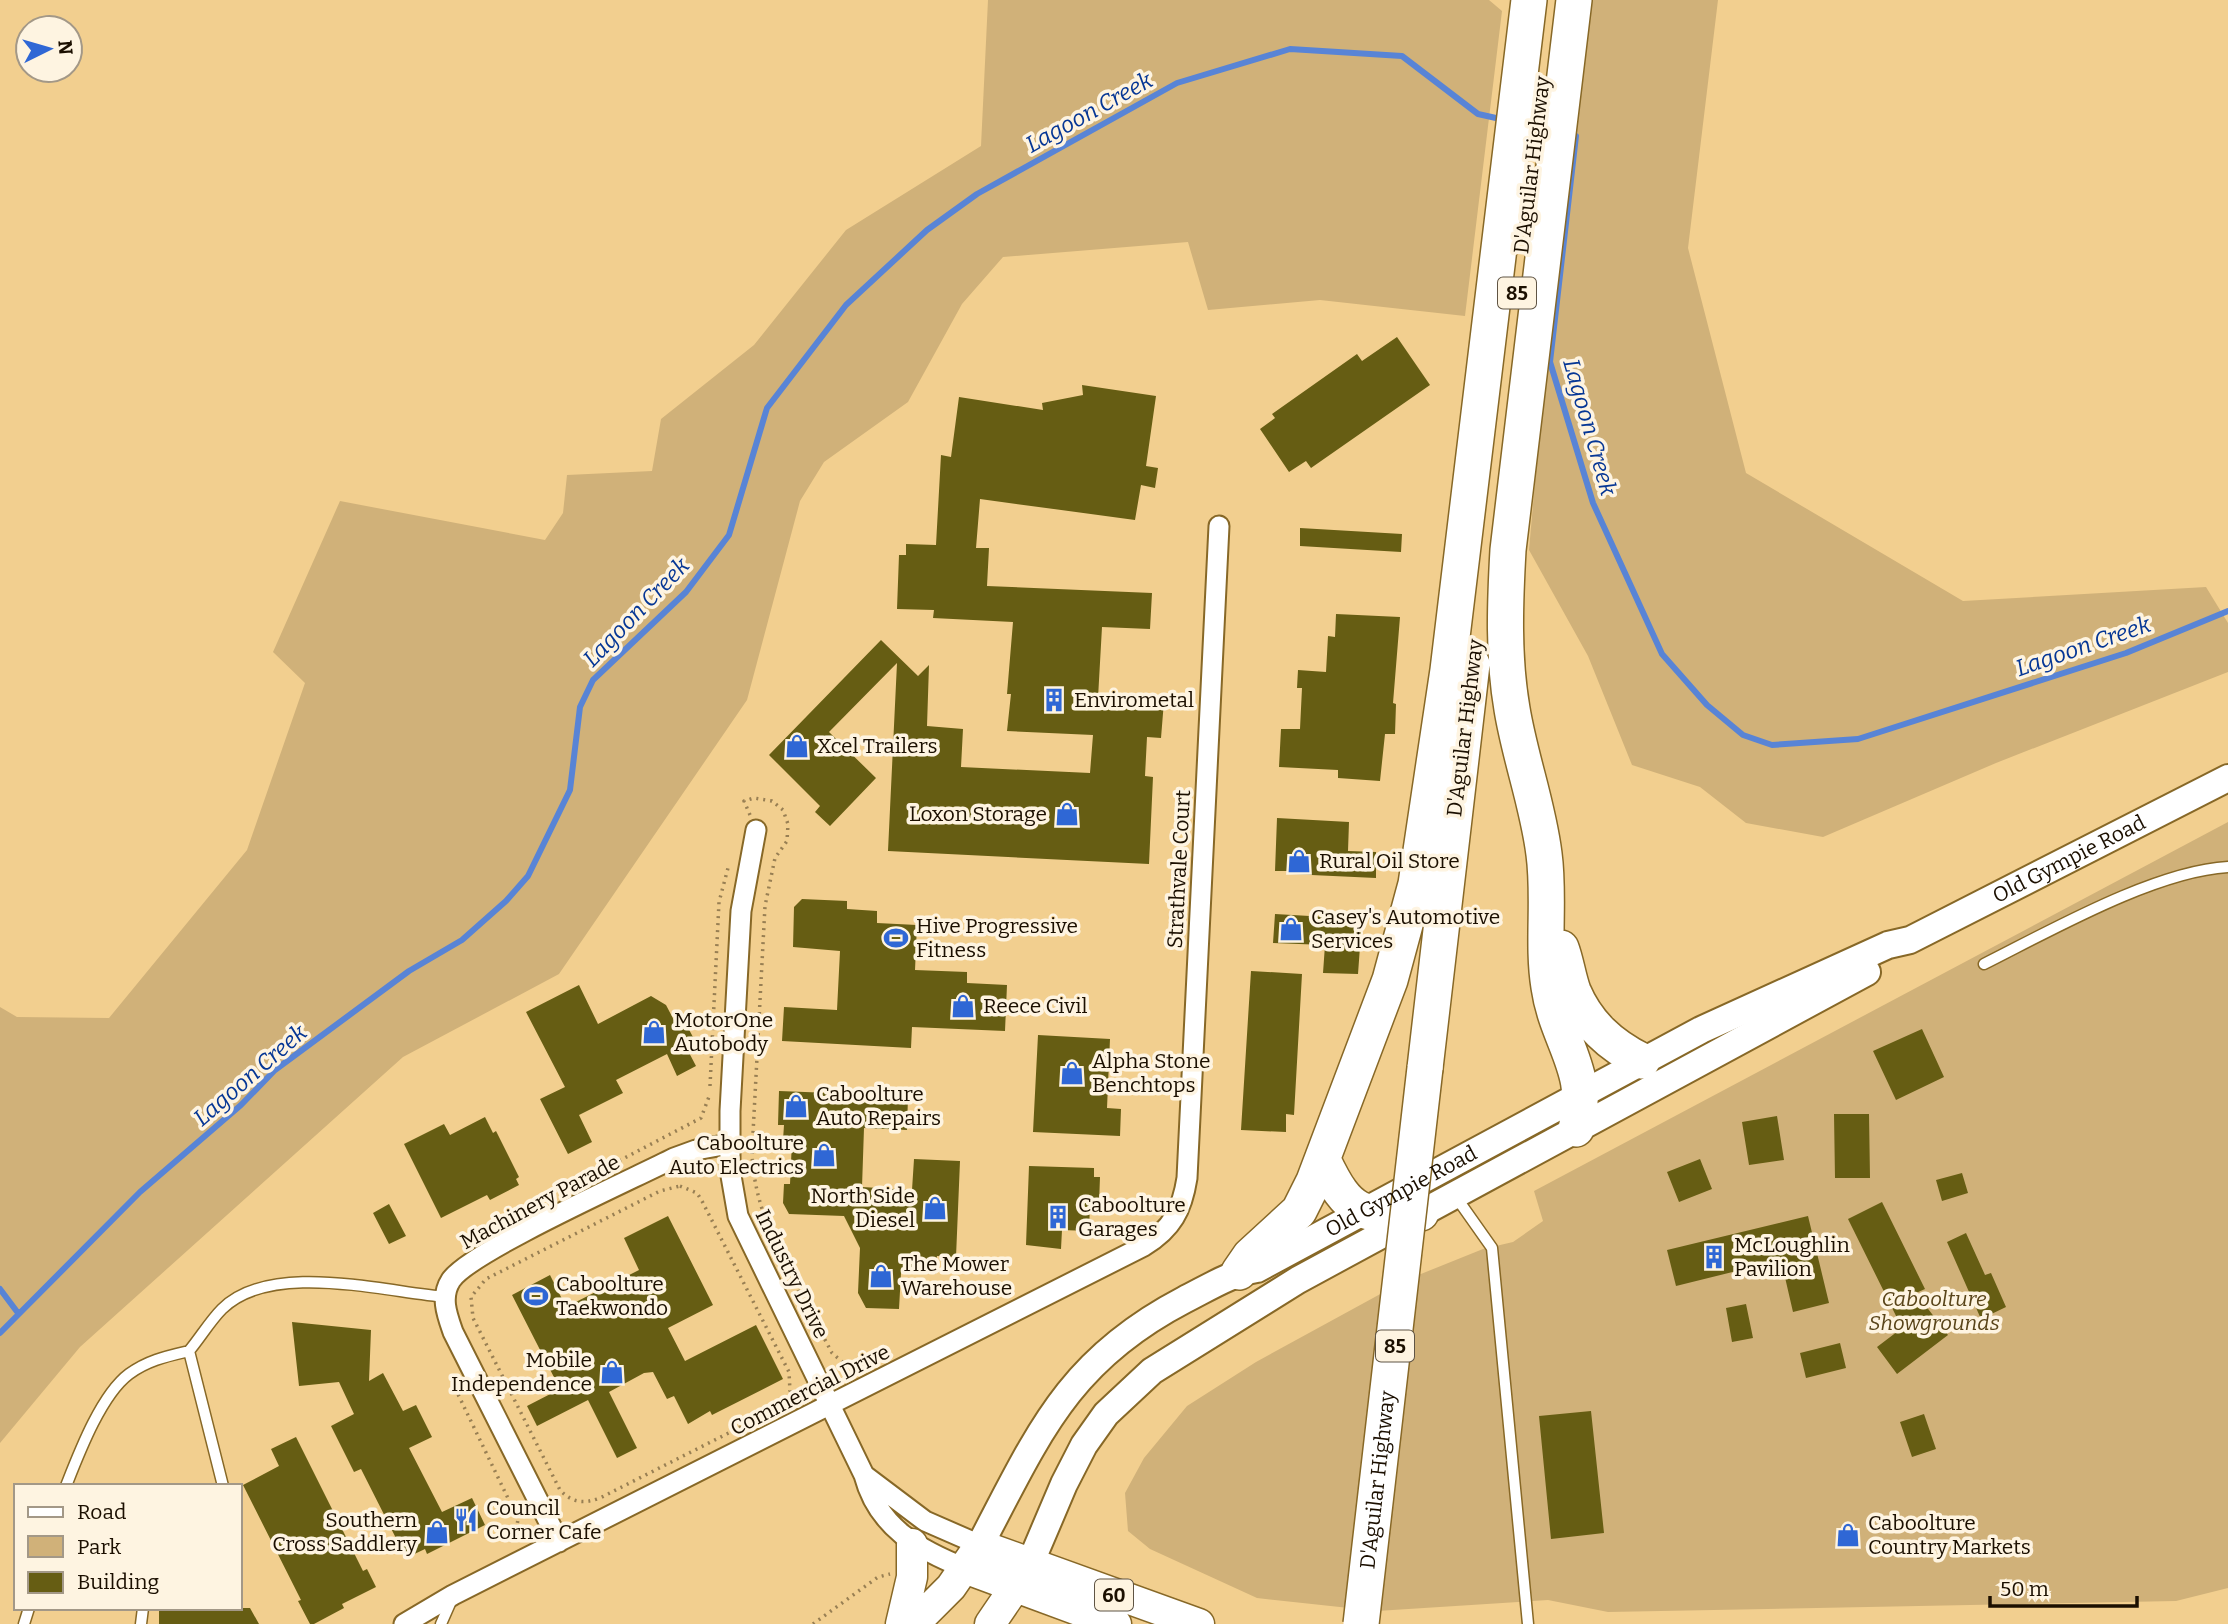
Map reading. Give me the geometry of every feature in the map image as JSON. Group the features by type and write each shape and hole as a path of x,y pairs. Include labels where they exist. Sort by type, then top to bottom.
{"highway":[{"name":"D'Aguilar Highway","path":"1540,44 1552,0"},
{"path":"1574,0 1540,44 1488,527 1505,598 1507,669 1516,732 1544,851 1548,931 1546,973 1559,1031 1579,1075 1582,1092 1576,1129"},
{"path":"1239,1272 1250,1256 1299,1211 1323,1160 1390,980 1411,907 1443,708 1488,527 1540,44"},
{"name":"D'Aguilar Highway","path":"1361,1624 1488,527"},
{"path":"1548,931 1562,950 1573,990 1595,1028 1608,1041 1642,1061"},
{"path":"1323,1160 1346,1201 1363,1211 1391,1215 1420,1213"}],"main road":[{"name":"Old Gympie Road","path":"974,1557 1051,1415 1092,1364 1145,1323 1239,1272 1257,1269 1582,1092 1763,1000 1888,946 1910,940 2228,778"},
{"name":"Old Gympie Road","path":"1023,1576 1072,1465 1106,1414 1126,1392 1152,1371 1298,1280 1893,957 1910,940"},
{"path":"901,1624 912,1577 912,1544"},
{"name":"60","path":"974,1557 1023,1576 1199,1624"},
{"path":"914,1624 974,1557"},
{"name":"60","path":"1023,1576 1116,1624"},
{"path":"1002,1622 1023,1576"}],"street":[{"name":"Strathvale Court","path":"1179,1213 1187,1178 1219,526"},
{"name":"Industry Drive","path":"756,830 741,911 729,1144 732,1194 743,1229 864,1475 869,1496 880,1512 912,1544 974,1557"},
{"name":"Machinery Parade","path":"446,1297 458,1272 492,1250 674,1158 696,1150 729,1144"},
{"name":"Commercial Drive","path":"404,1624 453,1595 1144,1247 1158,1238 1179,1213"},
{"path":"446,1297 453,1332 559,1542"},
{"name":"Industry Drive","path":"864,1475 974,1557"}],"lane":[{"path":"1984,964 2085,914 2153,886 2189,873 2228,867"},
{"path":"1455,1195 1492,1248 1528,1624"},
{"path":"67,1484 84,1439 128,1375 155,1359 189,1351 223,1308 244,1296 272,1286 309,1281 446,1297"},
{"path":"189,1351 222,1484"},
{"path":"1497,1392 1506,1377"},
{"path":"1500,1429 1512,1437"},
{"path":"441,1624 453,1595"}],"path":[{"path":"756,830 744,801 763,798 783,810 788,824 787,841 775,858 765,905 752,1152 755,1186 775,1241 832,1353 846,1365 867,1365"},
{"path":"605,1168 691,1125 706,1111 710,1092 719,902 725,874 732,863"},
{"path":"680,1186 696,1193 702,1201 789,1372 790,1391 778,1408 600,1498 588,1503 577,1502 560,1490 473,1318 471,1297 486,1279 660,1191 680,1186"},
{"path":"500,1220 524,1208"},
{"path":"475,1378 455,1388 518,1519 511,1541 502,1548"},
{"path":"813,1624 878,1577 898,1574"}],"green space":[{"path":"988,0 1489,0 1502,11 1465,316 1320,300 1208,310 1188,242 1003,257 962,304 908,402 824,462 800,501 747,700 559,974 403,1057 80,1347 0,1443 0,1007 17,1017 109,1018 247,850 305,683 273,652 340,501 545,540 563,513 567,475 652,471 661,419 754,345 846,230 981,146"},
{"path":"1591,0 1718,0 1688,248 1746,473 1963,601 2206,587 2228,623 2228,672 1996,763 1823,837 1746,823 1700,787 1632,765 1588,656 1529,550 1539,436"},
{"name":"Caboolture Showgrounds","path":"2228,822 2228,1588 2176,1601 1608,1612 1548,1600 1377,1611 1257,1598 1150,1549 1128,1531 1125,1493 1144,1458 1187,1406 1256,1362 1406,1280 1483,1249 1513,1242 1543,1221 1534,1191"}],"building":[{"path":"1397,337 1430,385 1311,468 1306,461 1289,472 1260,429 1275,418 1272,414 1357,354 1362,361"},
{"path":"1082,385 1156,396 1146,466 1158,468 1155,488 1141,485 1135,520 980,499 976,548 989,548 987,586 1152,593 1150,629 1102,627 1098,698 1164,701 1161,738 1147,737 1145,776 1153,777 1149,864 888,851 897,663 829,732 876,778 830,826 815,812 820,806 769,755 881,640 918,676 929,665 927,726 963,729 961,767 1090,773 1093,735 1007,731 1013,622 933,618 934,610 897,609 899,555 906,555 906,544 936,545 941,455 951,457 959,397 1043,410 1042,403 1083,395"},
{"path":"1300,528 1402,534 1401,552 1300,546"},
{"path":"1336,614 1400,617 1393,703 1396,704 1395,734 1385,734 1380,781 1338,778 1338,770 1279,767 1281,729 1300,729 1302,688 1297,688 1298,670 1326,672 1328,636 1335,637"},
{"path":"1277,818 1349,822 1348,851 1376,852 1376,878 1275,871"},
{"path":"802,899 847,901 847,909 877,911 877,923 917,925 915,970 967,972 967,983 1007,985 1005,1031 912,1027 911,1048 782,1041 784,1007 837,1010 840,951 793,947 794,907"},
{"path":"1275,914 1362,919 1358,974 1323,973 1325,945 1273,943"},
{"path":"1251,971 1302,974 1294,1115 1286,1114 1286,1132 1241,1130"},
{"path":"579,985 598,1024 651,996 666,1005 677,1026 685,1022 694,1039 685,1045 696,1066 677,1076 667,1054 616,1080 623,1093 579,1115 592,1142 568,1154 540,1099 565,1087 526,1012"},
{"path":"1922,1029 1944,1077 1896,1100 1873,1051"},
{"name":"Alpha Stone Benchtops","path":"1038,1035 1110,1039 1107,1108 1121,1109 1120,1136 1033,1132"},
{"path":"779,1091 908,1096 907,1130 864,1128 862,1187 912,1190 914,1159 960,1161 956,1257 937,1256 936,1274 901,1273 899,1309 866,1308 858,1293 860,1248 844,1216 789,1214 783,1203 784,1184 790,1184 792,1141 783,1140 784,1125 778,1125"},
{"path":"1834,1114 1869,1114 1870,1178 1835,1178"},
{"path":"1777,1116 1784,1160 1749,1165 1742,1122"},
{"path":"485,1117 493,1133 496,1131 519,1177 516,1179 519,1185 490,1200 487,1195 441,1218 404,1144 444,1124 450,1135"},
{"path":"1700,1159 1712,1189 1679,1202 1667,1172"},
{"name":"Caboolture Garages","path":"1029,1166 1094,1168 1094,1177 1100,1177 1099,1204 1090,1204 1089,1231 1062,1230 1061,1249 1026,1245"},
{"path":"1962,1173 1968,1193 1942,1201 1936,1180"},
{"path":"1882,1202 1925,1289 1916,1293 1948,1335 1897,1374 1877,1347 1902,1328 1848,1219"},
{"path":"389,1204 406,1236 389,1244 373,1213"},
{"path":"668,1216 713,1305 668,1328 685,1361 756,1325 783,1379 712,1415 710,1411 688,1424 674,1396 667,1399 653,1372 644,1373 609,1392 637,1448 617,1458 588,1400 537,1426 527,1406 560,1389 512,1295 550,1275 566,1307 639,1270 624,1238"},
{"path":"1808,1216 1829,1303 1793,1312 1781,1260 1676,1286 1667,1250"},
{"path":"1966,1233 1985,1275 1991,1273 2006,1307 1981,1319 1947,1242"},
{"path":"1746,1304 1753,1338 1732,1342 1726,1308"},
{"path":"292,1322 371,1330 369,1381 383,1373 403,1411 416,1405 432,1437 409,1448 442,1512 472,1498 485,1525 427,1554 425,1549 406,1558 361,1469 354,1472 331,1426 354,1414 339,1382 299,1386"},
{"path":"1840,1343 1846,1368 1806,1378 1800,1353"},
{"path":"1591,1411 1604,1533 1551,1539 1539,1416"},
{"path":"1924,1414 1936,1449 1912,1457 1900,1422"},
{"path":"296,1437 363,1571 367,1569 376,1587 342,1604 344,1608 314,1624 310,1624 298,1601 301,1600 243,1485 279,1466 271,1449"},
{"path":"250,1608 259,1624 159,1624 159,1610"}],"waterway":[{"name":"Lagoon Creek","path":"0,1333 140,1192 241,1105 275,1070 409,971 462,940 506,901 528,876 570,790 580,707 593,680 686,592 729,535 767,408 846,305 927,230 977,194 1177,83 1290,49 1402,56 1478,114 1505,120"},
{"name":"Lagoon Creek","path":"1570,135 1576,136 1550,362 1593,503 1662,654 1707,705 1743,735 1772,745 1858,739 2126,653 2228,611"},
{"path":"0,1289 18,1313"}],"place":[{"name":"Envirometal","path":"1054,700"},
{"name":"Xcel Trailers","path":"797,746"},
{"name":"Loxon Storage","path":"1067,814"},
{"name":"Rural Oil Store","path":"1299,861"},
{"name":"Casey's Automotive Services","path":"1291,929"},
{"name":"Hive Progressive Fitness","path":"896,938"},
{"name":"Reece Civil","path":"963,1006"},
{"name":"MotorOne Autobody","path":"654,1032"},
{"name":"Alpha Stone Benchtops","path":"1072,1073"},
{"name":"Caboolture Auto Repairs","path":"796,1106"},
{"name":"Caboolture Auto Electrics","path":"824,1155"},
{"name":"North Side Diesel","path":"935,1208"},
{"name":"Caboolture Garages","path":"1058,1217"},
{"name":"McLoughlin Pavilion","path":"1714,1257"},
{"name":"The Mower Warehouse","path":"881,1276"},
{"name":"Caboolture Taekwondo","path":"536,1296"},
{"name":"Mobile Independence","path":"612,1372"},
{"name":"Council Corner Cafe","path":"466,1520"},
{"name":"Southern Cross Saddlery","path":"437,1532"},
{"name":"Caboolture Country Markets","path":"1848,1535"}]}
